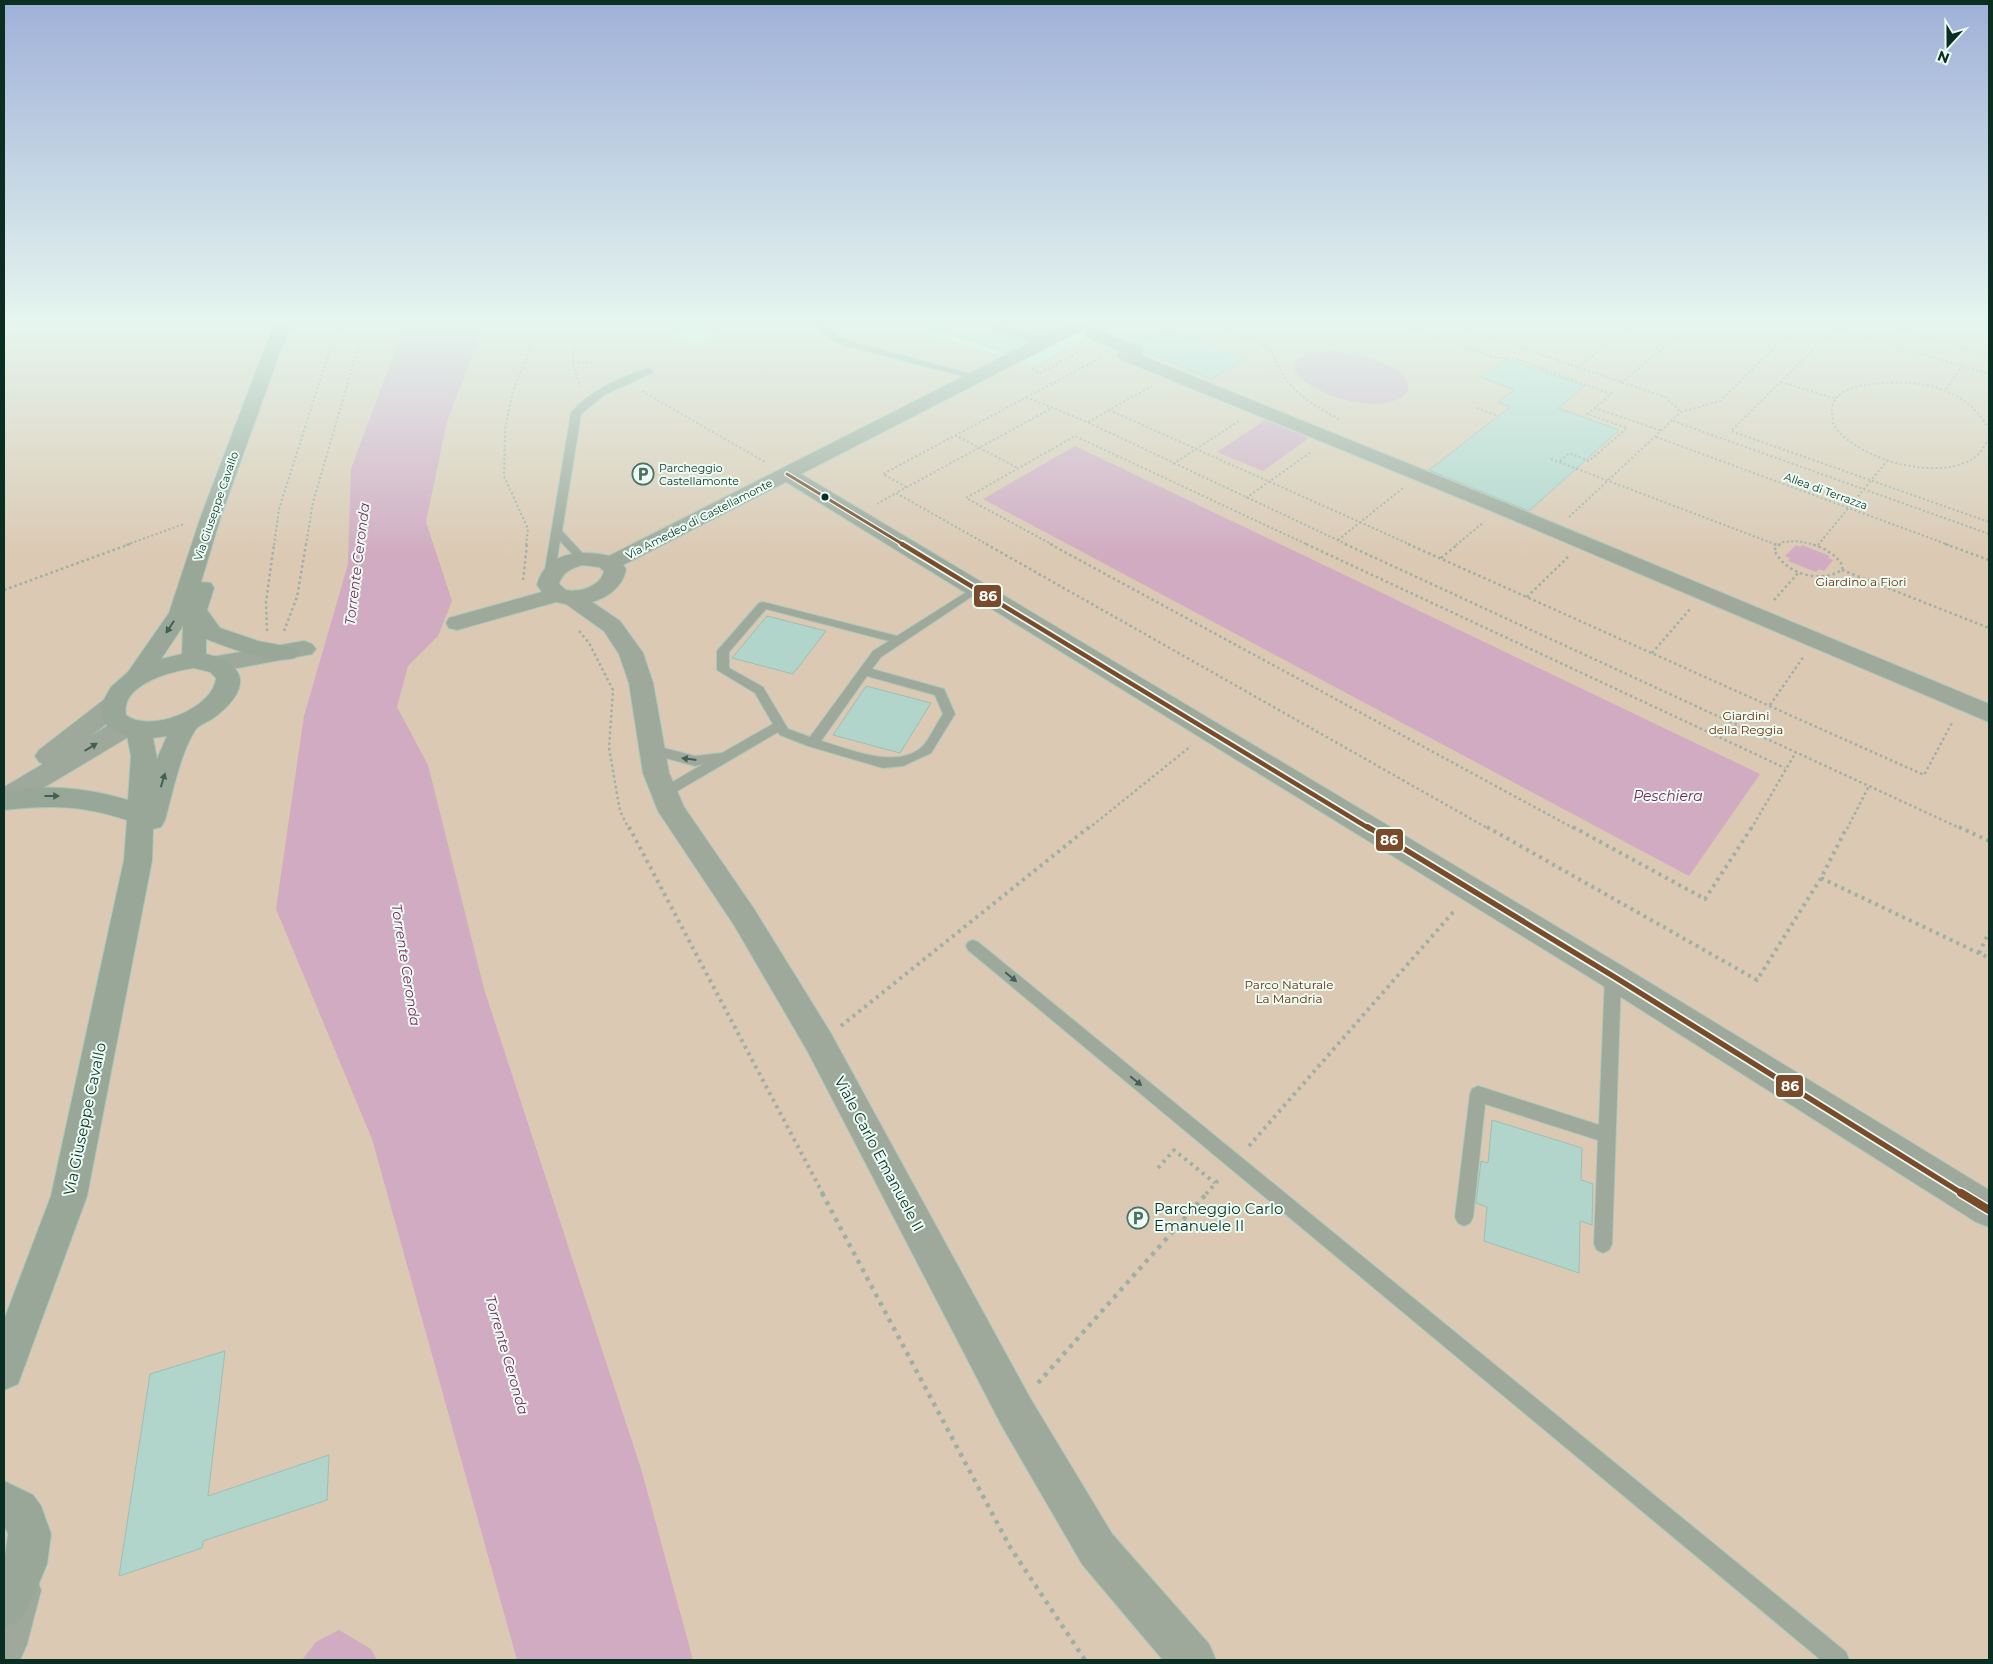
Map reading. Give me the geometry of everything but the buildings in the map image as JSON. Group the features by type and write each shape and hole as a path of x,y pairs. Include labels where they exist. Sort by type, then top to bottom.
{"street":[{"name":"Via Giuseppe Cavallo","path":"136,679 180,613 211,516 253,402"},
{"name":"Via Giuseppe Cavallo","path":"213,667 195,611 269,402"},
{"name":"Via Amedeo di Castellamonte","path":"611,563 779,470 816,459 929,402"},
{"path":"816,459 832,468 952,402"},
{"path":"1241,402 1501,508 1989,714"},
{"path":"779,470 1613,976 1989,1210"},
{"path":"556,588 562,564 582,558 598,558 611,563"},
{"name":"Viale Carlo Emanuele II","path":"611,563 615,568 616,574 614,581 608,587 612,626"},
{"path":"457,623 500,613 556,588 592,595 608,587"},
{"name":"Viale Carlo Emanuele II","path":"556,588 612,626 631,653 641,684 656,773 672,811 744,917 819,1042 1016,1412 1097,1549 1193,1660"},
{"path":"195,611 212,633 254,648 291,649"},
{"path":"126,720 118,696 136,679 164,666 213,667 291,649"},
{"path":"4,786 45,758 126,720 154,730 187,721 205,712 219,700 227,689 213,667"},
{"name":"Via Giuseppe Cavallo","path":"126,720 144,756 138,860"},
{"path":"4,800 126,720"},
{"name":"Via Giuseppe Cavallo","path":"4,1370 69,1196 138,860 172,752 187,721"},
{"path":"4,800 39,796 68,796 95,801 141,814"},
{"path":"4,1502 13,1505 25,1517 30,1535 28,1557 4,1644"},
{"path":"4,1605 14,1591 28,1557"}],"lane":[{"path":"556,588 556,531 561,516 576,413 585,402"},
{"path":"556,531 582,558"},
{"path":"813,743 876,654 976,589"},
{"path":"864,671 940,692 949,714 926,750 902,762 883,763 813,743 784,732 759,690 723,670 723,651 763,605 899,640"},
{"path":"664,793 780,725"},
{"path":"652,750 695,761 728,756"},
{"path":"973,946 1838,1660"},
{"path":"1604,1244 1613,976"},
{"path":"1464,1217 1478,1094 1607,1135"}],"path":[{"path":"313,402 278,509 266,602 268,636 291,649 297,597 313,502 343,402"},
{"path":"511,402 505,430 504,476 528,529 522,589 525,603"},
{"path":"660,402 779,470"},
{"path":"907,487 883,474 1017,402"},
{"path":"1037,402 1087,422 1172,464 1989,842"},
{"path":"1087,422 1124,402"},
{"path":"1308,402 1343,421"},
{"path":"1560,462 1569,453 1589,461 1627,428 1587,414 1602,402"},
{"path":"1670,402 1681,412"},
{"path":"1608,480 1681,412 1718,402"},
{"path":"1761,402 1731,431 1989,522"},
{"path":"1834,402 1831,414 1834,425 1841,436 1856,447 1887,461 1930,469 1964,464 1988,447 1989,439"},
{"path":"1964,402 1984,418 1989,429"},
{"path":"871,507 1052,408"},
{"path":"1477,408 1498,416"},
{"path":"1595,408 1662,431"},
{"path":"1172,464 1259,409"},
{"path":"1109,410 1924,775 1963,703"},
{"path":"1673,421 1989,534"},
{"path":"955,435 1018,468"},
{"path":"1785,768 1075,436 966,498 1705,900 1748,834 1796,752"},
{"name":"Allea di Terrazza","path":"1656,437 1989,560"},
{"path":"1246,498 1330,439"},
{"path":"1551,459 1777,545"},
{"path":"1818,545 1887,461"},
{"path":"1338,540 1420,475"},
{"path":"896,493 1757,980 1821,878 1869,786"},
{"path":"1441,558 1501,508"},
{"path":"4,590 164,530 211,516"},
{"path":"1798,541 1818,545 1828,550 1840,560 1843,566 1842,570 1830,577 1820,577 1799,572 1780,562 1774,550 1782,542 1798,541"},
{"path":"1527,597 1583,543"},
{"path":"1842,570 1989,628"},
{"path":"1770,604 1799,572"},
{"path":"1652,653 1703,594"},
{"path":"575,627 589,643 613,690 609,748 620,811 1010,1547 1085,1660"},
{"path":"1770,705 1814,641"},
{"path":"819,1042 1209,731"},
{"path":"1821,878 1989,958"},
{"path":"1979,953 1989,932"},
{"path":"1158,1168 1174,1150 1215,1183"}],"green space":[{"name":"Parco Naturale La Mandria","path":"4,402 1989,402 1989,1660 4,1660"}],"water":[{"name":"Torrente Ceronda","path":"376,402 455,402 447,421 426,522 452,601 438,636 408,666 397,707 428,765 484,989 642,1472 693,1660 517,1660 372,1139 276,909 304,716 348,564 351,469"},
{"path":"1354,402 1389,402 1384,403 1367,404"},
{"path":"1265,420 1309,438 1263,471 1217,452"},
{"name":"Peschiera","path":"1075,446 1760,774 1689,876 983,499"},
{"path":"1796,545 1800,547 1802,545 1830,556 1828,558 1833,560 1824,571 1819,569 1816,572 1788,561 1790,558 1785,556"},
{"path":"339,1630 371,1649 377,1660 302,1660 316,1642"}],"transit line":[{"name":"86","path":"787,474 1613,976 1989,1210"}],"place":[{"name":"Parcheggio Castellamonte","path":"643,474"},
{"name":"Parcheggio Carlo Emanuele II","path":"1138,1218"}],"park label":[{"name":"Giardino a Fiori","path":"1861,582"},
{"name":"Giardini della Reggia","path":"1746,723"}]}
